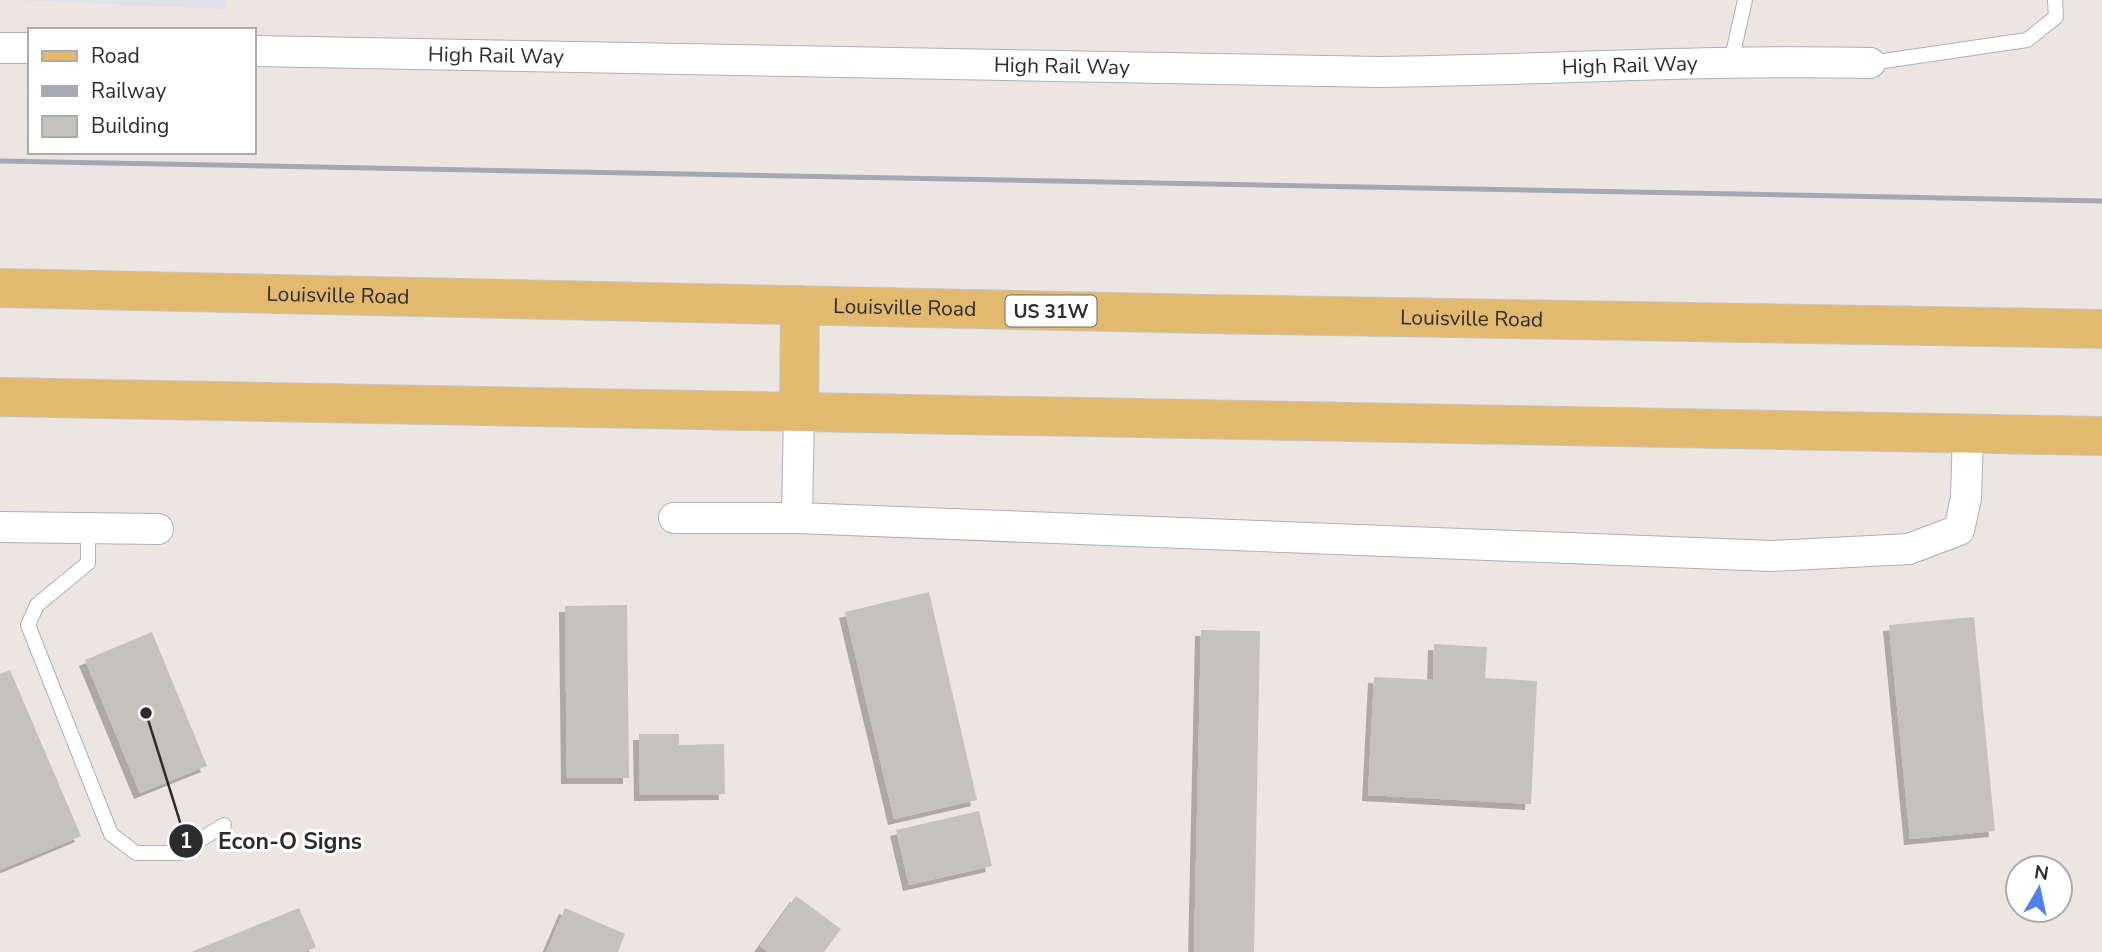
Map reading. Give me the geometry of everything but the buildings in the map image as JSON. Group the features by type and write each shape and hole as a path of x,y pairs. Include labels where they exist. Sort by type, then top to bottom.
{"main road":[{"name":"Louisville Road","path":"0,288 2102,329"},
{"path":"799,411 800,305"},
{"path":"0,397 2102,436"}],"street":[{"path":"0,48 28,48"},
{"name":"High Rail Way","path":"256,51 1381,72 1731,62 1870,63"},
{"path":"797,517 799,411"},
{"path":"674,518 797,517 1772,556 1909,549 1959,530 1966,498 1968,434"},
{"path":"0,527 158,528"}],"lane":[{"path":"1731,62 1745,0"},
{"path":"1870,63 2027,40 2056,18 2056,0"},
{"path":"88,527 89,562 37,605 28,625 111,834 136,853 179,853 223,825"}],"shaded area":[{"path":"14,0 227,0 226,9"}],"railway":[{"path":"0,161 2102,201"}],"place":[{"name":"Econ-O Signs","path":"146,713"}]}
